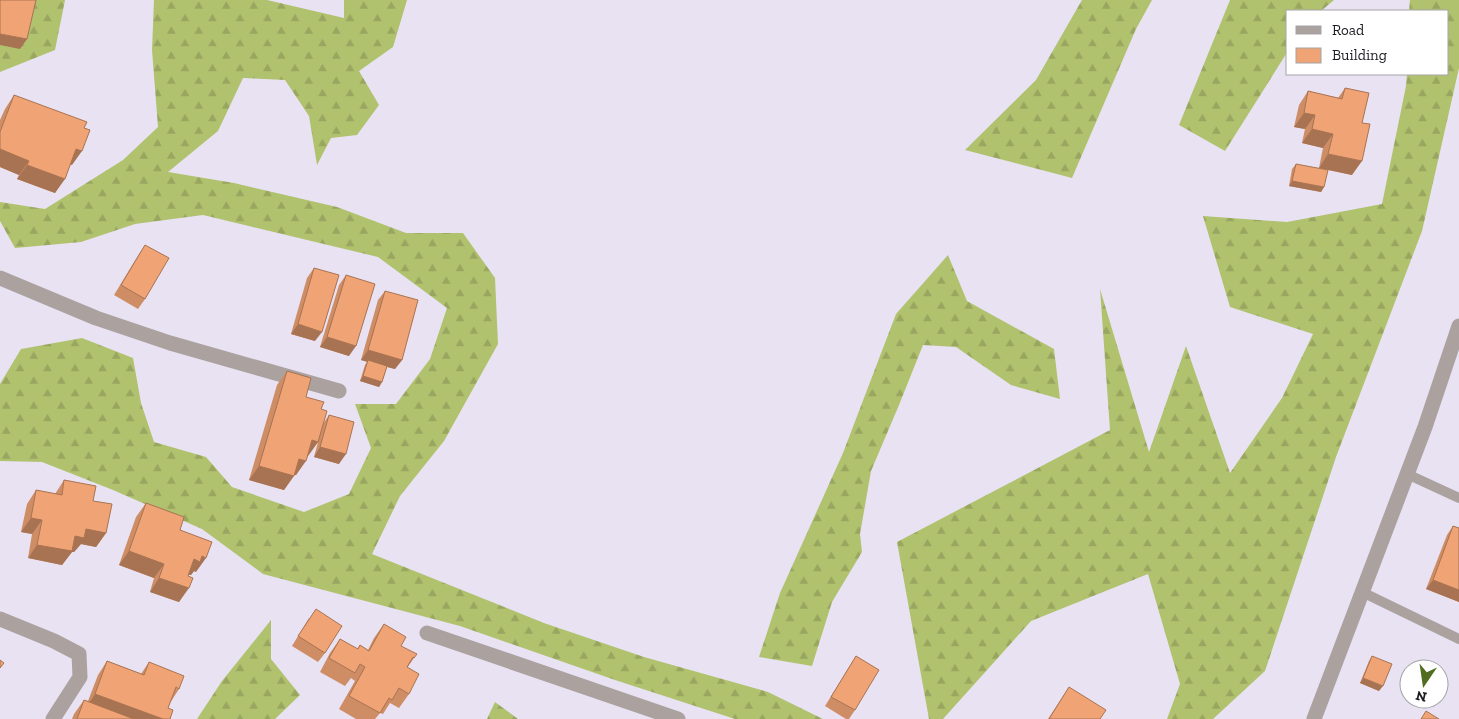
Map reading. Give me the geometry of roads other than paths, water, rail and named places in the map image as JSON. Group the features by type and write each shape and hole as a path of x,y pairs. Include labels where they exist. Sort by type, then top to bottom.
{"street":[{"path":"0,278 96,318 161,340 340,391"},
{"path":"1314,719 1425,427 1459,326"},
{"path":"0,619 54,641 79,654 80,677 53,719"},
{"path":"427,633 678,719"}],"lane":[{"path":"1407,474 1459,498"},
{"path":"1362,592 1459,639"}]}
